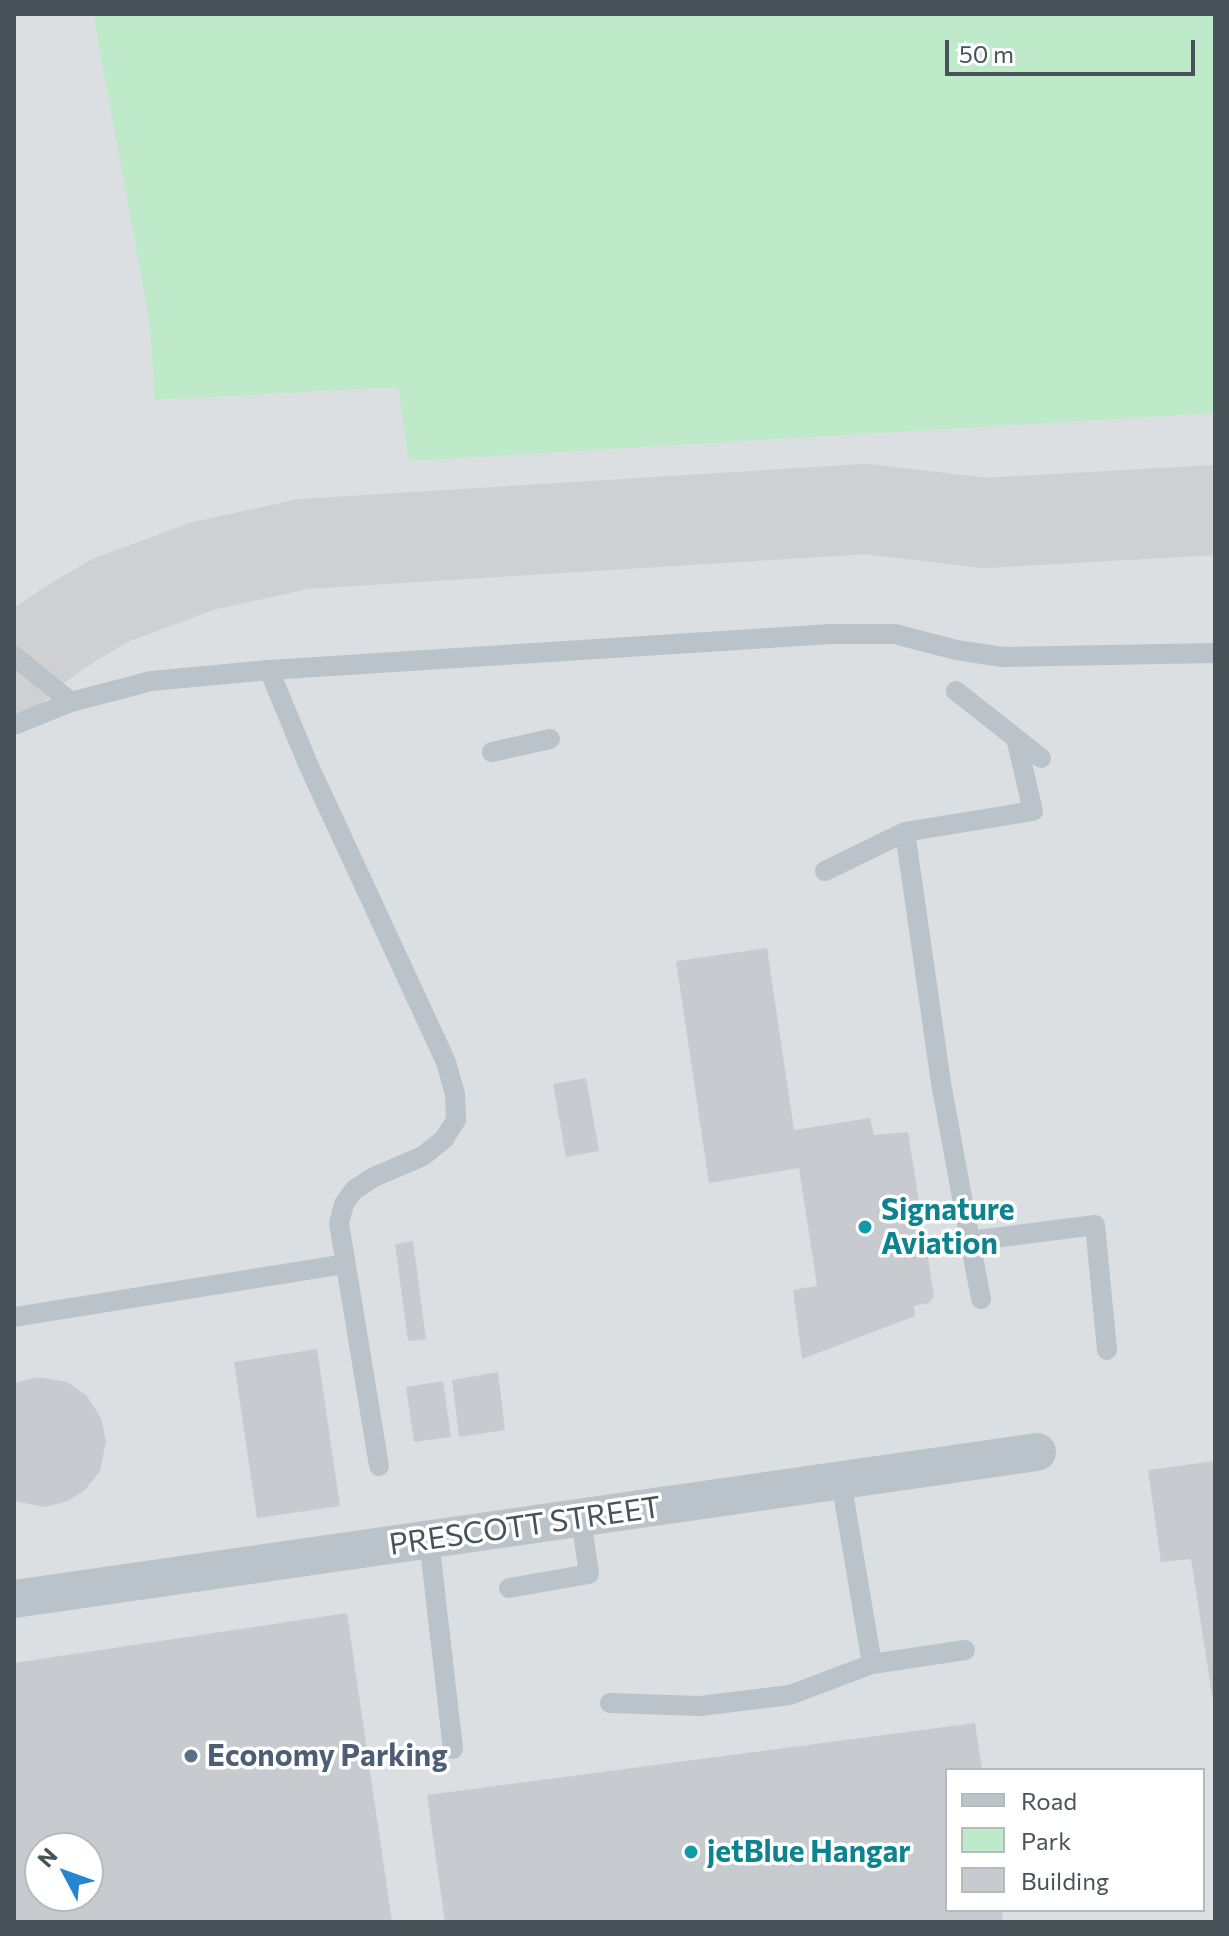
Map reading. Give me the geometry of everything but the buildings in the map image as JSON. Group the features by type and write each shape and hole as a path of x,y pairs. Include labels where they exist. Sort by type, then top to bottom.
{"street":[{"name":"PRESCOTT STREET","path":"14,1599 1037,1452"}],"lane":[{"path":"14,725 71,702 151,681 269,670 831,634 895,634 956,650 1003,657 1215,653"},
{"path":"14,656 71,702"},
{"path":"269,670 308,764 446,1062 455,1094 456,1120 444,1139 423,1156 354,1190 344,1204 339,1223 379,1466"},
{"path":"956,691 1041,758"},
{"path":"825,871 905,832 1033,811 1016,738"},
{"path":"492,752 550,739"},
{"path":"905,832 941,1083 981,1299"},
{"path":"970,1241 1095,1225 1107,1350"},
{"path":"14,1317 345,1264"},
{"path":"841,1481 872,1664"},
{"path":"509,1588 589,1574 581,1518"},
{"path":"429,1540 453,1749"},
{"path":"610,1703 700,1706 790,1695 872,1664 965,1650"}],"shaded area":[{"path":"14,14 1215,14 1215,1922 14,1922"}],"green space":[{"path":"93,14 1215,14 1215,413 409,461 398,387 155,400 149,319"}],"taxiway":[{"path":"14,668 28,653 111,600 203,566 303,544 866,509 985,523 1215,510"}],"place":[{"name":"Signature Aviation","path":"865,1227"},
{"name":"Economy Parking","path":"191,1756"},
{"name":"jetBlue Hangar","path":"691,1852"}]}
